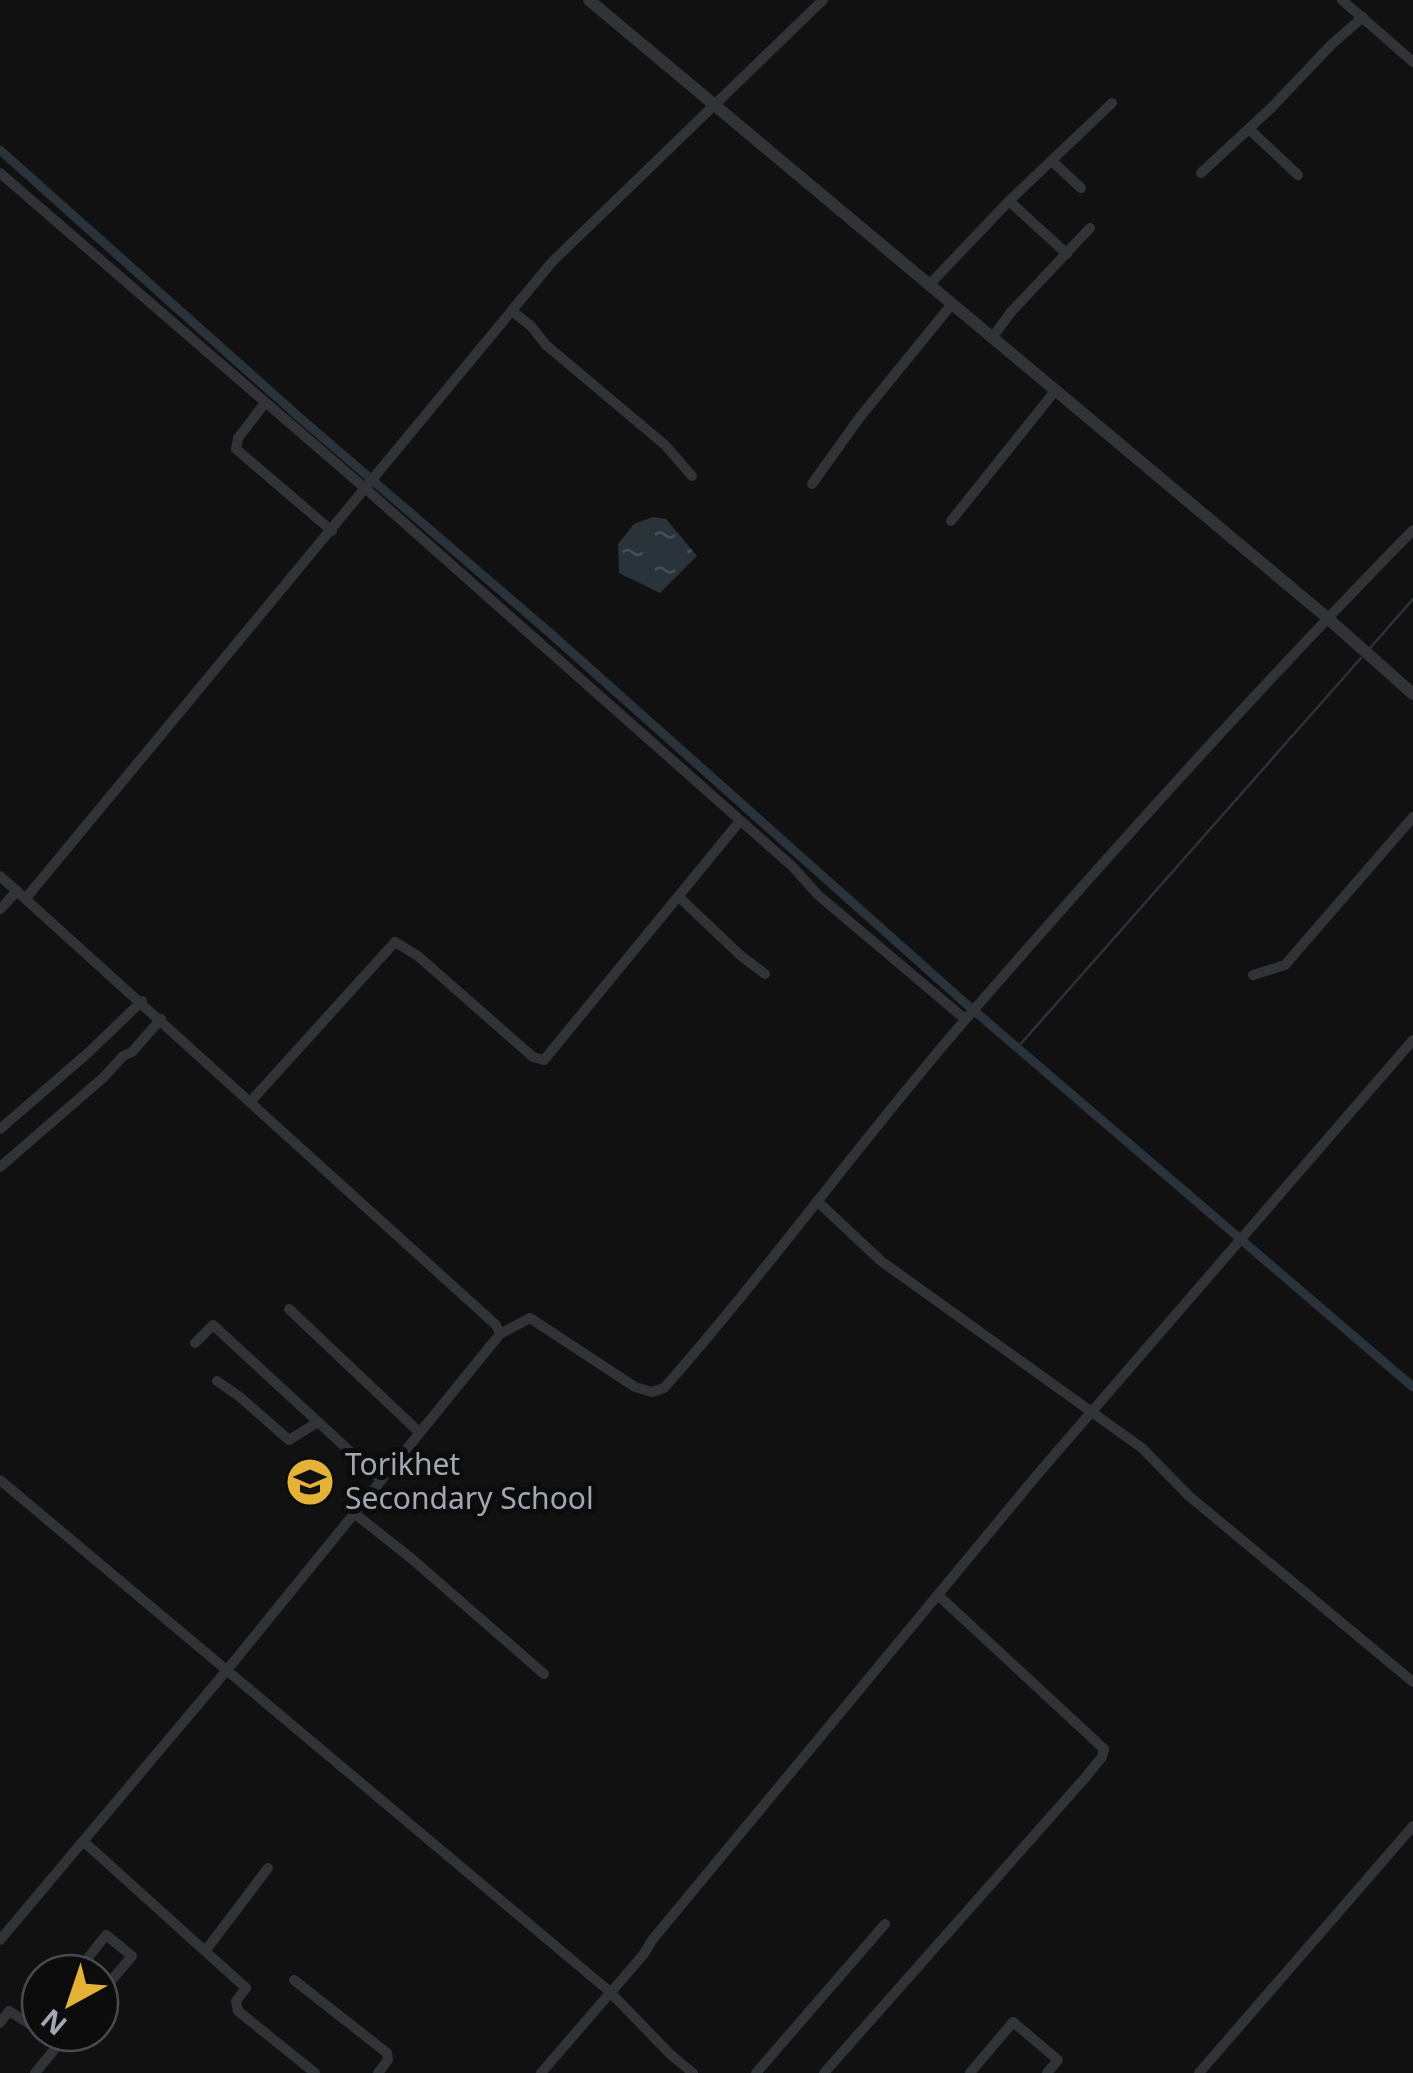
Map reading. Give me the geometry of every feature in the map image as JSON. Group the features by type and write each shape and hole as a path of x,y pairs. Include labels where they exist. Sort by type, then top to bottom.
{"street":[{"path":"589,0 1413,694"},
{"path":"0,910 22,895 332,531 552,262 823,0"},
{"path":"1342,0 1413,62"},
{"path":"1201,173 1364,17"},
{"path":"929,285 1009,201 1112,104"},
{"path":"1248,128 1298,175"},
{"path":"1052,161 1081,188"},
{"path":"0,173 366,490 793,867 818,895 968,1017"},
{"path":"1009,201 1067,254"},
{"path":"992,338 1011,312 1090,228"},
{"path":"812,484 860,417 952,304"},
{"path":"512,311 546,345 665,445 692,476"},
{"path":"951,520 1056,391"},
{"path":"265,404 238,438 236,449 332,531"},
{"path":"0,1940 227,1670 500,1334 530,1318 635,1387 652,1392 664,1388 968,1017 1112,852 1413,530"},
{"path":"1254,975 1285,965 1413,817"},
{"path":"251,1101 395,942 429,965 533,1057 544,1060 740,821"},
{"path":"0,876 162,1019 496,1326 500,1334"},
{"path":"679,897 765,974"},
{"path":"0,1128 142,1001"},
{"path":"0,1167 132,1052 162,1019"},
{"path":"540,2073 644,1955 652,1939 1093,1411 1413,1040"},
{"path":"817,1201 881,1261 1142,1448 1189,1496 1413,1682"},
{"path":"289,1309 419,1432"},
{"path":"194,1343 213,1326 380,1480"},
{"path":"217,1382 290,1440 318,1422"},
{"path":"0,1480 610,1991 693,2073"},
{"path":"354,1513 544,1674"},
{"path":"824,2073 1084,1780 1104,1749 939,1596"},
{"path":"1198,2073 1413,1826"},
{"path":"83,1841 246,1988 236,2001 238,2010 315,2073"},
{"path":"206,1950 268,1868"},
{"path":"756,2073 884,1924"},
{"path":"91,1953 106,1934 132,1956 120,1970"},
{"path":"294,1980 387,2053 388,2060 378,2073"},
{"path":"0,2022 9,2011 20,2018"},
{"path":"970,2073 1012,2022 1058,2060 1047,2073"},
{"path":"35,2073 52,2053"}],"water":[{"path":"653,517 666,519 697,556 660,593 619,573 618,544 634,524"}],"waterway":[{"path":"0,150 964,1002 1413,1387"},
{"path":"1370,648 1413,599"},
{"path":"1018,1047 1361,658"}],"place":[{"name":"Torikhet Secondary School","path":"310,1482"}]}
